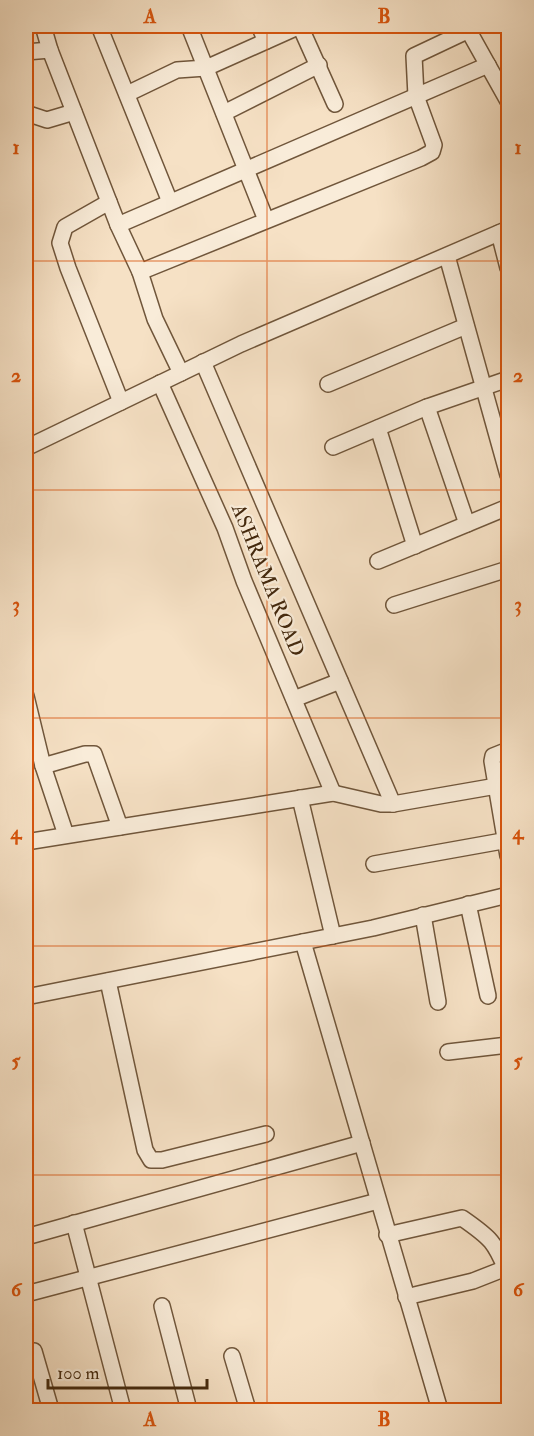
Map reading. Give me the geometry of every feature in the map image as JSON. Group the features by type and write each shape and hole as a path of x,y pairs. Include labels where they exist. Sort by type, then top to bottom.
{"street":[{"path":"43,26 50,50 118,225 140,272 155,318 181,373"},
{"path":"99,26 170,202"},
{"path":"189,26 266,220"},
{"path":"259,26 266,41"},
{"path":"127,94 177,70 206,69 300,26 335,104"},
{"path":"140,272 432,152 434,145 431,134 416,96 414,56 468,28 508,100"},
{"path":"26,52 50,50"},
{"path":"224,113 319,65"},
{"path":"118,225 488,65"},
{"path":"26,113 48,120 74,112"},
{"path":"109,202 65,227 60,243 121,402"},
{"path":"26,448 241,344 504,231 508,268"},
{"path":"447,256 508,475"},
{"path":"328,384 466,326"},
{"path":"202,362 393,804"},
{"path":"333,447 427,407 508,378"},
{"name":"ASHRAMA ROAD","path":"160,383 225,528 244,581 333,793"},
{"path":"427,407 467,524"},
{"path":"378,428 415,546"},
{"path":"378,561 508,507"},
{"path":"394,605 508,569"},
{"path":"294,699 340,681"},
{"path":"26,696 44,766 66,835"},
{"path":"508,750 493,756 502,785 508,856"},
{"path":"44,766 86,754 94,754 120,827"},
{"path":"26,842 333,793 381,804 393,804 502,785"},
{"path":"300,798 333,936"},
{"path":"374,864 507,840"},
{"path":"26,997 373,928 508,895"},
{"path":"468,904 488,996"},
{"path":"423,915 438,1002"},
{"path":"303,942 440,1410"},
{"path":"108,981 145,1150 151,1160 162,1160 266,1134"},
{"path":"448,1052 508,1045"},
{"path":"26,1237 362,1143"},
{"path":"26,1294 378,1201"},
{"path":"387,1235 462,1218 503,1247 507,1271 406,1297"},
{"path":"74,1223 123,1410"},
{"path":"162,1306 189,1410"},
{"path":"34,1351 51,1410"},
{"path":"232,1356 248,1410"}]}
